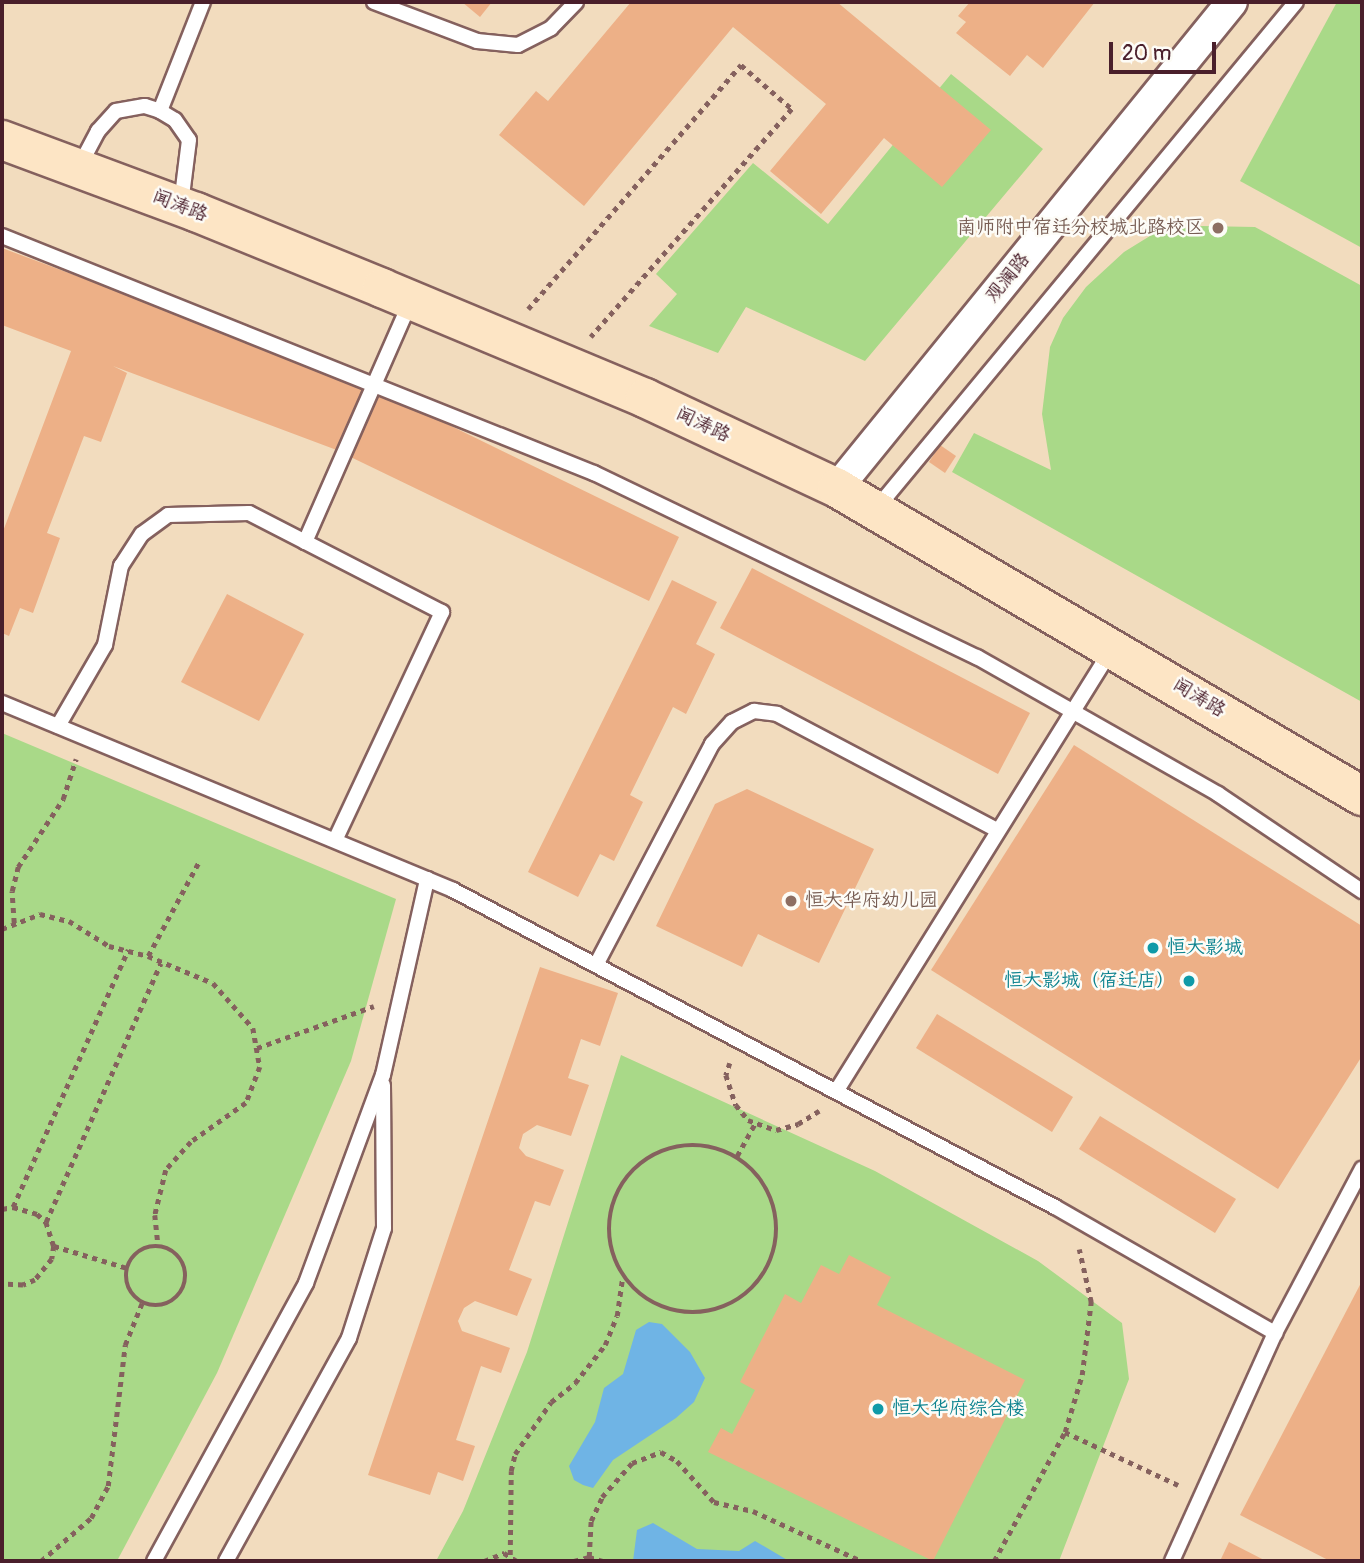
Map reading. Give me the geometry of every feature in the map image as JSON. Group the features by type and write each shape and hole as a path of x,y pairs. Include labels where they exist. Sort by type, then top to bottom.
{"street":[{"name":"观澜路","path":"837,488 1232,2"},
{"name":"闻涛路","path":"2,140 181,206 411,300 566,365 837,488 1113,646 1362,796"}],"lane":[{"path":"160,111 203,2"},
{"path":"374,2 477,41 518,45 551,28 576,2"},
{"path":"876,510 1296,2"},
{"path":"78,169 98,131 116,111 145,106 160,111 175,120 189,140 181,206"},
{"path":"2,236 594,473 976,657 1218,794 1362,891"},
{"path":"305,542 411,300"},
{"path":"58,726 105,645 121,566 142,534 168,515 249,513 442,612 335,840"},
{"path":"837,1090 1113,646"},
{"path":"2,703 427,879 837,1090 1062,1210 1275,1333"},
{"path":"596,965 712,744 732,722 754,710 777,714 997,830"},
{"path":"154,1561 306,1283 383,1075 427,879"},
{"path":"226,1561 353,1326 384,1228 383,1075"},
{"path":"1172,1561 1275,1333 1362,1169"}],"path":[{"path":"502,339 741,65 792,109 566,365"},
{"path":"14,923 12,891 18,867 63,799 81,736"},
{"path":"148,956 200,860"},
{"path":"2,929 40,914 60,919 109,946 148,956 213,983 253,1028 260,1067 246,1103 191,1142 166,1170 155,1215 158,1246"},
{"path":"13,1207 128,950"},
{"path":"46,1222 161,963"},
{"path":"257,1048 401,995"},
{"path":"739,1039 726,1075 736,1105 755,1123 776,1129 799,1124 818,1113 837,1090"},
{"path":"737,1156 755,1123"},
{"path":"681,1145 710,1146 737,1156 757,1174 772,1197 778,1224 775,1250 764,1276 746,1296 722,1309 695,1314 668,1311 642,1298 622,1278 610,1252 608,1223 615,1195 631,1171 654,1154 681,1145"},
{"path":"2,1209 13,1207 37,1214 46,1222 54,1246 52,1259 35,1280 23,1285 2,1284"},
{"path":"994,1561 1065,1432 1082,1375 1091,1302 1083,1258 1062,1210"},
{"path":"54,1246 127,1268"},
{"path":"158,1246 182,1261 183,1289 170,1303 142,1303 128,1288 127,1268 139,1252 158,1246"},
{"path":"510,1555 511,1471 515,1454 551,1402 575,1383 605,1345 617,1315 622,1278"},
{"path":"41,1561 92,1518 108,1486 125,1345 142,1303"},
{"path":"1065,1432 1201,1496"},
{"path":"589,1557 592,1521 602,1497 632,1463 661,1452 677,1461 714,1502 753,1511 861,1561"},
{"path":"484,1561 497,1553 510,1555 517,1561"},
{"path":"574,1561 589,1557 603,1561"}],"green space":[{"path":"1337,2 1362,2 1362,248 1240,181"},
{"path":"951,74 1043,149 865,361 746,307 718,353 649,326 677,294 656,274 753,163 828,224"},
{"name":"南师附中宿迁分校城北路校区","path":"1202,226 1255,227 1362,286 1362,702 952,472 974,433 1051,470 1042,414 1050,347 1063,318 1086,287 1124,252 1158,231"},
{"path":"2,733 396,899 351,1061 217,1373 117,1561 2,1561"},
{"path":"621,1055 875,1171 1038,1261 1122,1323 1129,1379 1059,1561 436,1561 463,1511 527,1352"}],"water":[{"path":"649,1322 662,1324 690,1352 705,1378 694,1402 676,1418 613,1460 593,1488 583,1485 574,1480 569,1466 595,1422 604,1388 623,1374 636,1330"},
{"path":"653,1523 697,1549 739,1551 755,1541 789,1561 633,1561 637,1530"}],"building":[{"path":"462,2 492,2 480,17"},
{"path":"631,2 837,2 991,130 942,187 884,138 821,214 770,171 826,104 733,27 584,206 499,135 536,91 548,101"},
{"path":"970,2 1095,2 1043,68 1027,55 1010,76 956,33 966,22 958,16"},
{"path":"2,248 363,383 679,537 649,601 334,449 113,366 127,373 101,442 84,436 47,533 60,538 33,613 20,608 9,636 2,633 2,534 71,351 2,325"},
{"path":"940,445 956,456 945,473 929,462"},
{"path":"752,568 1030,713 998,774 720,628"},
{"path":"672,580 717,602 696,644 715,654 686,714 673,707 630,795 643,802 614,861 600,854 578,897 528,872"},
{"path":"227,594 304,634 259,721 181,682"},
{"name":"恒大影城","path":"1074,745 1362,926 1362,1056 1278,1189 931,970"},
{"path":"747,789 874,849 819,963 758,934 742,967 656,926 715,804"},
{"path":"540,967 618,993 600,1046 581,1039 568,1078 589,1085 571,1136 537,1125 523,1134 519,1148 526,1156 564,1170 550,1206 535,1201 509,1270 532,1279 517,1316 475,1301 464,1308 458,1321 462,1331 510,1348 501,1373 481,1366 456,1440 475,1446 463,1481 438,1472 430,1495 368,1475"},
{"path":"937,1014 1073,1097 1052,1132 916,1048"},
{"path":"1100,1116 1236,1199 1215,1233 1079,1149"},
{"name":"恒大华府综合楼","path":"849,1255 891,1277 877,1305 1025,1380 933,1561 708,1452 721,1428 732,1434 755,1390 740,1382 785,1294 801,1303 821,1265 839,1274"},
{"path":"1362,1281 1362,1561 1330,1561 1240,1515"},
{"path":"1229,1542 1266,1561 1220,1561"}],"place":[{"name":"南师附中宿迁分校城北路校区","path":"1218,228"},
{"name":"恒大华府幼儿园","path":"791,901"},
{"name":"恒大影城","path":"1153,948"},
{"name":"恒大影城（宿迁店）","path":"1189,981"},
{"name":"恒大华府综合楼","path":"878,1409"}]}
